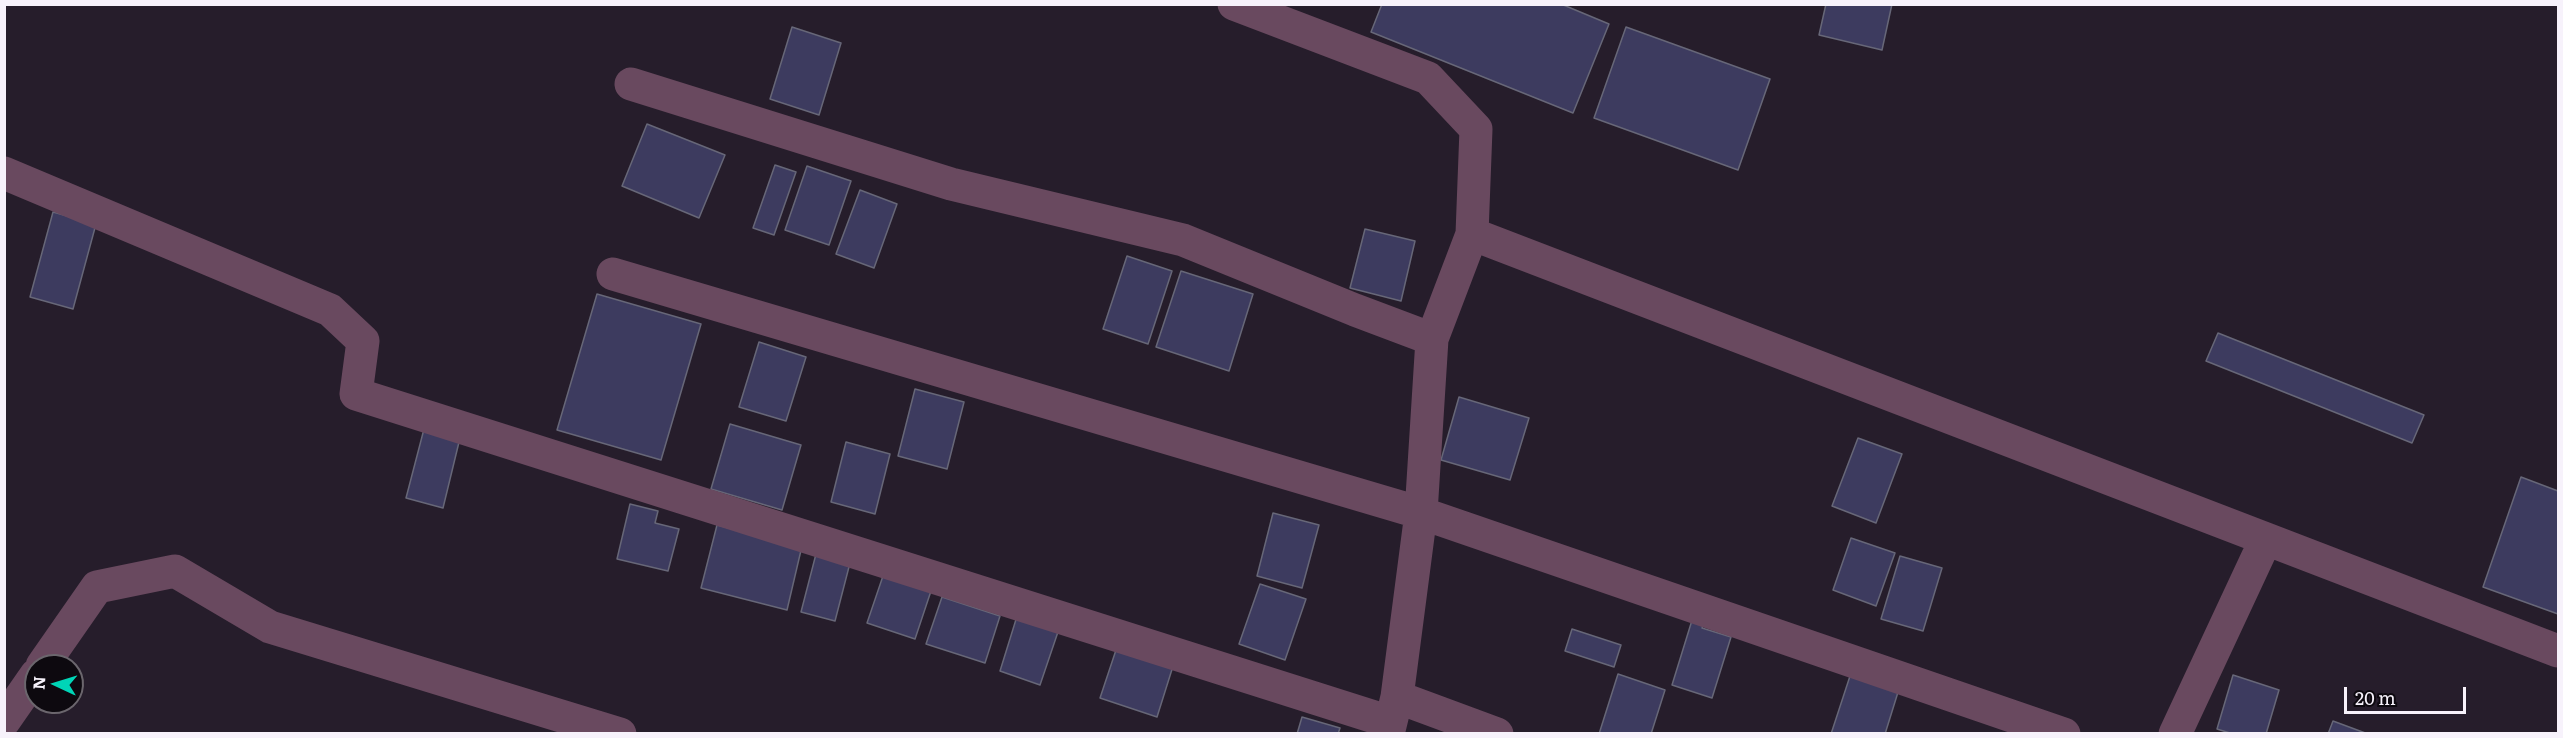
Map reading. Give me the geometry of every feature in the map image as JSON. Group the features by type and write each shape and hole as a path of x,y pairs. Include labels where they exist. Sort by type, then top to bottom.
{"street":[{"path":"1234,4 1285,14 1428,78 1476,129 1473,234 1432,339 1422,513 1392,718"},
{"path":"631,84 951,184 1182,240 1432,339"},
{"path":"4,173 330,310 363,341 356,394 1392,718 1497,734"},
{"path":"1473,234 2559,651"},
{"path":"613,274 1422,513 2064,734"},
{"path":"2175,734 2266,539"},
{"path":"50,654 97,586 175,571 270,627 620,734"},
{"path":"4,721 24,692"}],"building":[{"path":"1382,4 1561,4 1609,24 1573,113 1371,32"},
{"path":"1826,4 1892,4 1882,50 1819,35"},
{"path":"792,27 841,43 819,115 770,99"},
{"path":"1626,27 1770,79 1738,170 1594,118"},
{"path":"647,124 725,155 699,218 622,186"},
{"path":"775,165 796,172 774,235 753,228"},
{"path":"807,166 851,181 829,245 785,230"},
{"path":"860,190 897,204 874,268 836,254"},
{"path":"53,212 96,224 73,309 30,297"},
{"path":"1365,229 1415,241 1401,301 1350,288"},
{"path":"1127,256 1172,271 1148,344 1103,329"},
{"path":"1181,271 1253,294 1229,371 1156,347"},
{"path":"597,294 701,324 661,460 557,430"},
{"path":"2218,333 2424,415 2412,443 2206,361"},
{"path":"759,342 806,357 786,421 739,407"},
{"path":"915,389 964,402 947,469 898,456"},
{"path":"1459,397 1529,418 1510,480 1441,460"},
{"path":"730,424 801,445 782,510 711,489"},
{"path":"424,429 460,438 443,508 406,498"},
{"path":"1858,438 1902,454 1876,523 1832,506"},
{"path":"846,442 890,454 875,514 831,502"},
{"path":"2521,477 2558,491 2558,614 2483,587"},
{"path":"630,504 658,511 655,523 679,529 668,571 617,559"},
{"path":"1273,513 1319,525 1302,588 1257,576"},
{"path":"717,525 802,546 787,610 701,588"},
{"path":"1851,538 1895,553 1876,606 1833,590"},
{"path":"816,554 850,563 835,621 801,612"},
{"path":"1900,556 1942,568 1923,631 1881,619"},
{"path":"884,573 932,588 915,639 867,623"},
{"path":"1260,584 1306,599 1285,660 1239,644"},
{"path":"942,597 1000,616 985,663 926,644"},
{"path":"1018,613 1060,626 1040,685 1000,671"},
{"path":"1693,617 1705,621 1702,628 1731,637 1712,698 1672,685"},
{"path":"1572,629 1621,645 1614,667 1565,651"},
{"path":"1118,644 1174,663 1157,717 1100,698"},
{"path":"1851,673 1899,689 1885,734 1831,734"},
{"path":"1618,674 1665,690 1651,734 1599,734"},
{"path":"2233,675 2279,690 2266,734 2233,734 2217,729"},
{"path":"1302,717 1340,728 1338,734 1297,734"},
{"path":"2333,721 2368,734 2328,734"}]}
